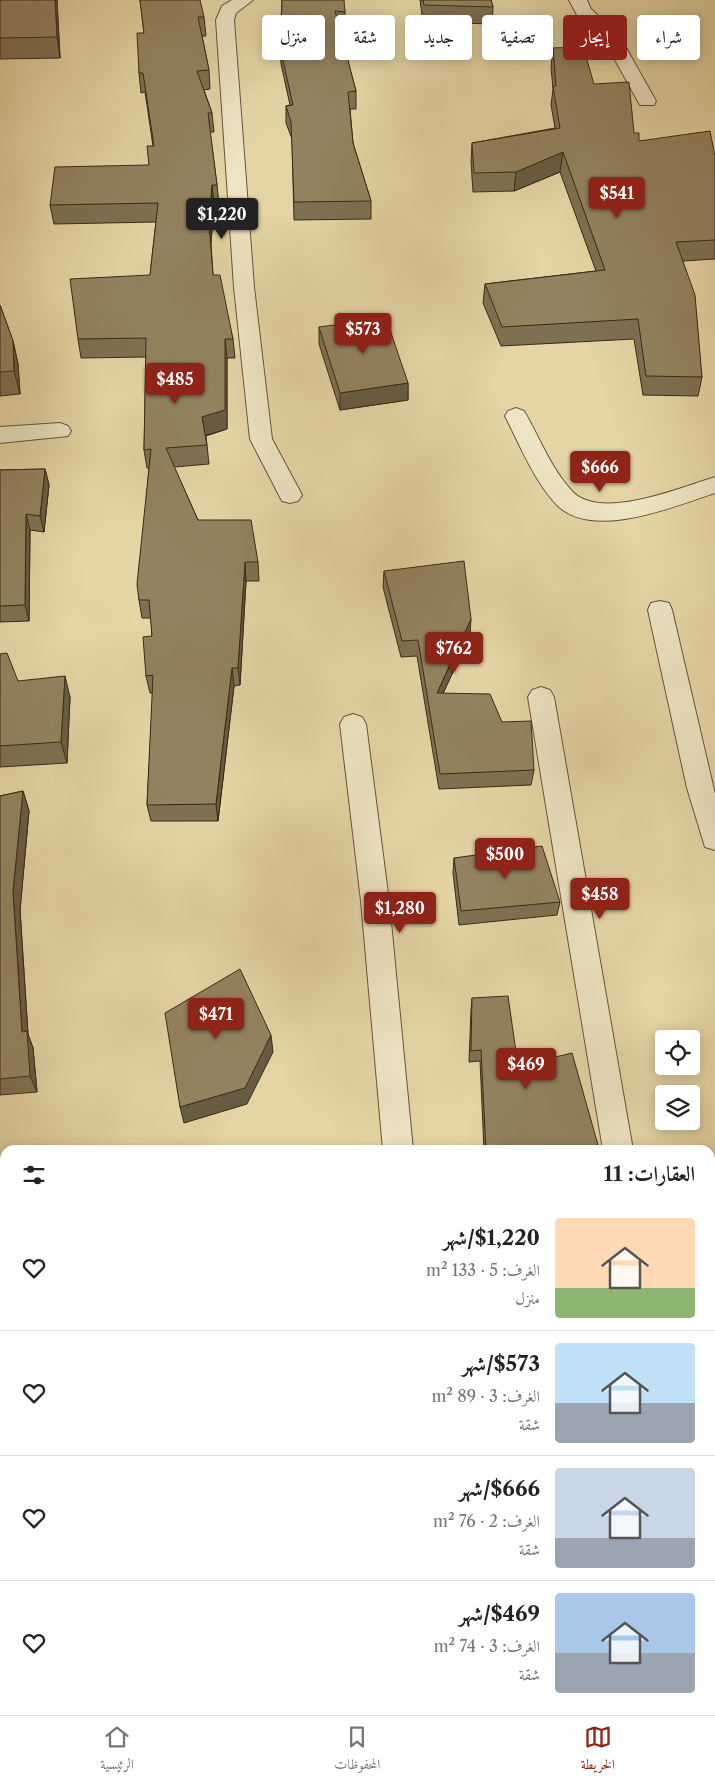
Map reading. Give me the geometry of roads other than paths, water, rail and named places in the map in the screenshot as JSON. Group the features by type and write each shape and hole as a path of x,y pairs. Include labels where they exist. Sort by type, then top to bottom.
{"street":[{"path":"244,0 228,10 225,20 244,287 261,439 290,494"},
{"path":"578,0 583,10 611,37 647,101"},
{"path":"516,416 537,457 562,496 574,506 596,512 624,510 660,502 715,485"},
{"path":"0,435 60,431"},
{"path":"660,610 700,788 715,839"},
{"path":"541,697 617,1145"},
{"path":"353,724 376,901 398,1145"}]}
